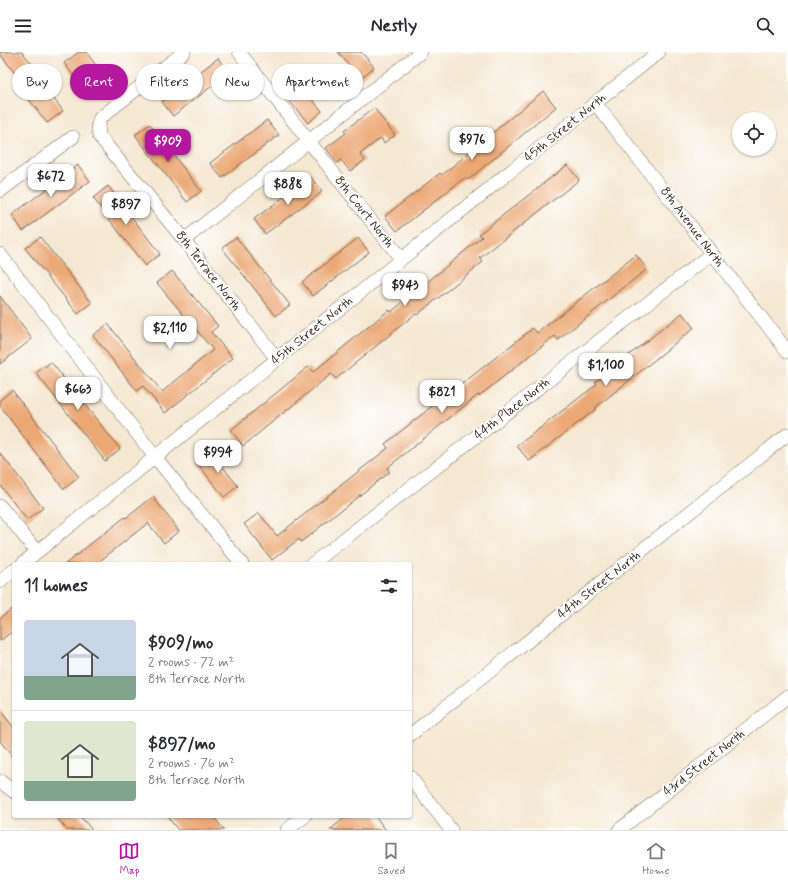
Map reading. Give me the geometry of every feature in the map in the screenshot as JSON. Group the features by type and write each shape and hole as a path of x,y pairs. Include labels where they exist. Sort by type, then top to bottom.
{"street":[{"name":"8th Terrace North","path":"184,52 100,118 98,125 99,136 184,240 277,359"},
{"name":"8th Court North","path":"239,52 401,259"},
{"path":"184,240 421,52"},
{"name":"45th Street North","path":"24,562 659,52"},
{"name":"8th Avenue North","path":"595,103 654,177 711,254 788,352"},
{"path":"0,191 73,137"},
{"path":"0,254 155,457 240,562"},
{"name":"44th Place North","path":"315,562 711,254"},
{"name":"44th Street North","path":"412,733 788,434"},
{"path":"0,506 37,552"},
{"path":"0,582 12,572"},
{"name":"43rd Street North","path":"619,830 788,696"},
{"path":"412,780 451,830"},
{"path":"0,781 12,790"},
{"path":"287,830 302,818"}],"building":[{"path":"0,52 22,52 32,64 12,64 12,69"},
{"path":"79,52 86,52 95,64 70,64 70,71 64,63"},
{"path":"338,52 361,52 374,67 363,76 363,64 348,64"},
{"path":"218,58 222,64 211,64 211,87 203,93 203,70"},
{"path":"543,91 556,107 468,180 466,177 397,231 385,216 440,173 442,175"},
{"path":"29,100 55,100 63,111 47,123"},
{"path":"165,100 194,100 173,116 162,102"},
{"path":"289,100 313,100 322,111 308,123"},
{"path":"374,108 395,135 384,143 381,138 360,154 365,160 350,171 341,160 337,163 326,148 346,133 344,131"},
{"path":"267,120 279,135 222,178 210,163"},
{"path":"150,124 201,191 187,202 135,135"},
{"path":"78,165 90,181 23,231 12,215"},
{"path":"567,165 579,180 480,258 483,262 417,315 415,314 336,379 331,374 243,446 231,430 308,367 313,372 389,310 391,312 482,237 479,234"},
{"path":"311,177 322,192 265,234 254,219"},
{"path":"108,186 160,254 145,266 93,198"},
{"path":"40,237 92,303 78,314 25,248"},
{"path":"236,237 290,305 276,316 222,248"},
{"path":"358,238 369,252 313,296 302,282"},
{"path":"636,255 647,269 558,340 555,336 479,396 478,395 387,468 389,472 301,542 299,539 272,560 244,524 259,513 277,536 388,448 385,444 451,391 452,392 533,328 537,333"},
{"path":"172,271 218,326 211,332 233,358 165,413 143,386 137,391 93,335 108,324 162,392 213,350 157,283"},
{"path":"0,296 32,339 0,364"},
{"path":"682,313 694,328 595,408 596,409 529,461 517,446 597,384 595,382"},
{"path":"51,362 120,449 105,461 36,373"},
{"path":"12,390 79,477 64,489 0,406 0,400"},
{"path":"211,452 238,486 224,497 197,463"},
{"path":"0,453 43,508 27,520 0,485"},
{"path":"153,497 179,531 164,543 148,523 99,562 68,562 125,517 126,518"},
{"path":"12,609 12,632 0,641 0,618"},
{"path":"0,710 12,725 12,756 0,741"},
{"path":"58,818 82,818 92,830 67,830"},
{"path":"169,818 215,818 224,830 178,830"},
{"path":"345,818 377,818 386,830 330,830"}]}
